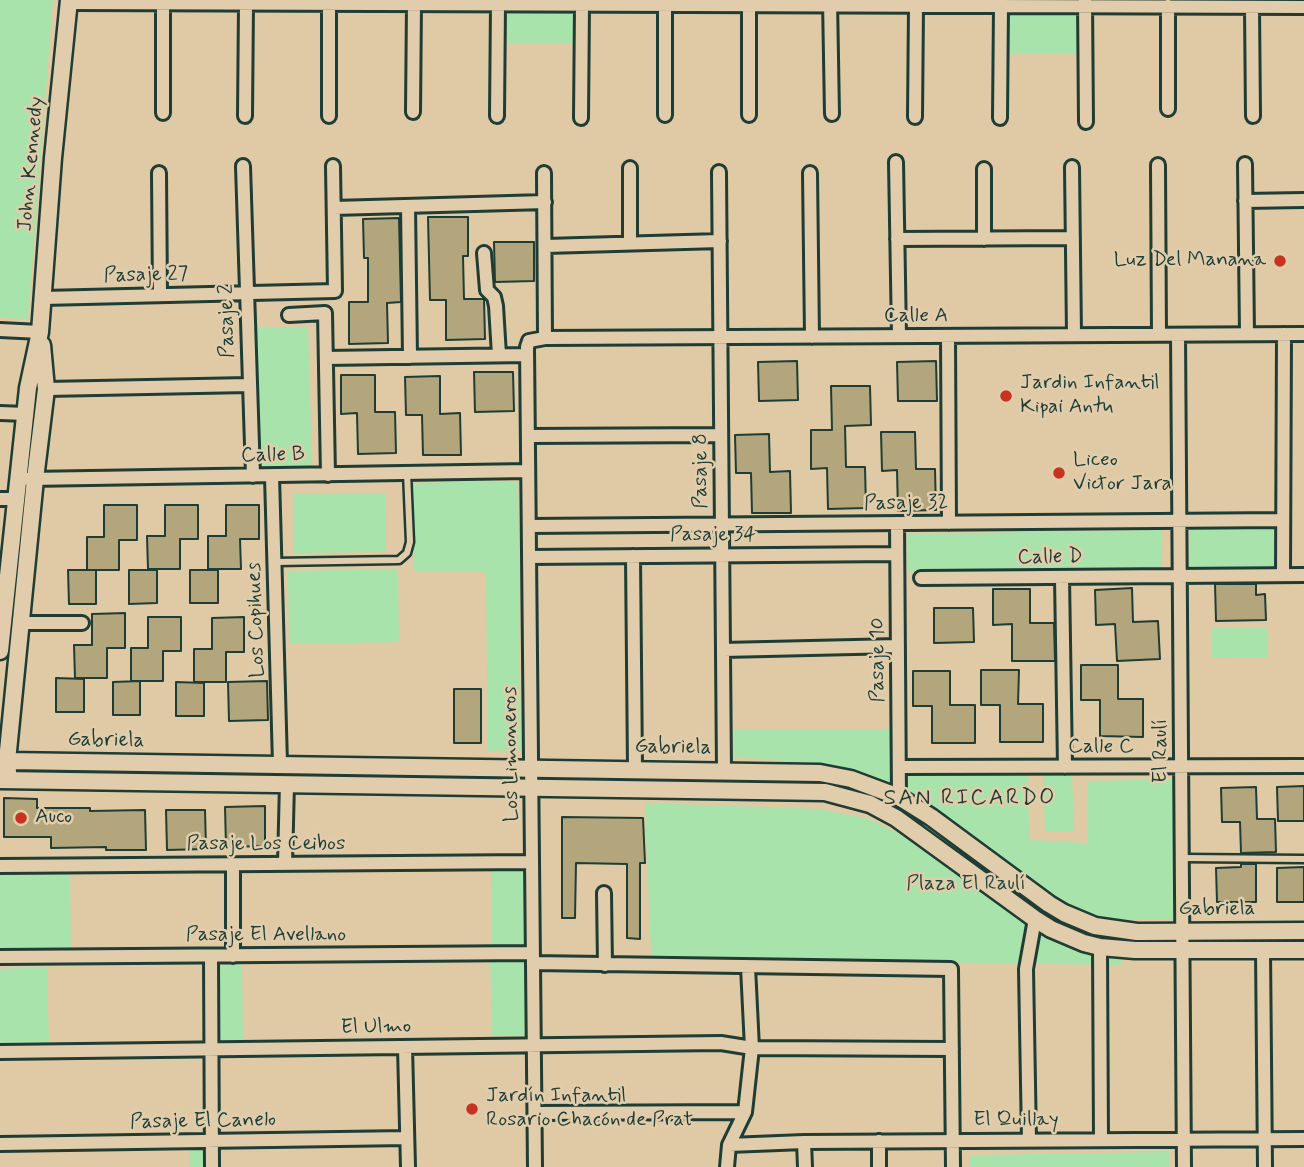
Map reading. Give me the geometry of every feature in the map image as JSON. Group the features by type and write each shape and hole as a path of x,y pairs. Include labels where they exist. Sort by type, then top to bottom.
{"street":[{"path":"69,1 582,5 630,2 665,5 888,3 916,6 1085,3 1252,6 1283,3 1304,7"},
{"name":"John Kennedy","path":"4,772 20,623 28,388 40,332 53,158 69,1"},
{"path":"163,3 163,113"},
{"path":"830,3 832,114"},
{"path":"1085,3 1086,122"},
{"path":"245,117 246,4"},
{"path":"329,116 330,4"},
{"path":"413,112 414,4"},
{"path":"497,116 498,4"},
{"path":"581,118 582,5"},
{"path":"665,5 665,116"},
{"path":"749,5 749,115"},
{"path":"915,117 916,6"},
{"path":"1000,118 1001,6"},
{"path":"1168,6 1168,109"},
{"path":"1252,6 1253,116"},
{"path":"897,162 899,337"},
{"path":"1245,164 1247,334"},
{"path":"1158,165 1159,335"},
{"name":"Pasaje 2","path":"243,166 253,476"},
{"path":"333,166 334,208 545,202"},
{"path":"1072,167 1074,335"},
{"path":"630,168 630,243"},
{"path":"984,169 984,239"},
{"name":"Pasaje 8","path":"719,172 724,770"},
{"path":"159,173 160,295"},
{"path":"544,173 545,338"},
{"path":"810,173 812,337"},
{"path":"1245,201 1304,200"},
{"path":"408,206 410,357"},
{"name":"Pasaje 27","path":"43,298 335,291 334,208"},
{"path":"897,239 1073,238"},
{"path":"545,246 720,241"},
{"path":"484,253 487,290 494,297 496,306 499,355"},
{"path":"289,315 325,313 328,475"},
{"path":"0,330 40,332"},
{"name":"John Kennedy","path":"0,651 17,499 27,479 46,389 40,332"},
{"path":"1283,575 1284,334"},
{"name":"Calle A","path":"529,341 545,338 1304,334"},
{"name":"El Raulí","path":"1178,335 1184,1167"},
{"path":"948,336 950,523"},
{"name":"Los Limoneros","path":"529,341 528,526 535,1167"},
{"path":"326,358 527,355"},
{"path":"46,389 248,385"},
{"path":"0,412 26,414"},
{"path":"528,436 721,435"},
{"name":"Calle B","path":"27,479 528,471"},
{"name":"Los Copihues","path":"272,475 280,764"},
{"path":"0,499 17,499"},
{"name":"Pasaje 32","path":"528,526 1283,520"},
{"name":"Pasaje 10","path":"897,523 899,797"},
{"name":"Pasaje 34","path":"529,557 897,554"},
{"path":"633,556 635,769"},
{"name":"Calle D","path":"921,578 1304,575"},
{"path":"1062,577 1065,767"},
{"path":"20,623 82,623"},
{"path":"723,650 898,646"},
{"name":"Gabriela","path":"4,772 280,764 820,773 859,781 899,797 1064,913 1109,929 1137,932 1304,931"},
{"name":"Calle C","path":"899,767 1304,766"},
{"name":"Gabriela","path":"4,772 287,783 793,790 841,795 870,804 896,818 1035,919 1068,937 1100,947 1183,951 1304,950"},
{"path":"285,864 287,783"},
{"name":"Pasaje Los Ceibos","path":"0,866 532,862"},
{"path":"233,865 233,956"},
{"path":"604,893 605,965"},
{"path":"1029,1140 1026,968 1035,919"},
{"path":"1100,947 1101,1140"},
{"path":"1263,950 1265,1167"},
{"path":"211,956 212,1167"},
{"name":"Pasaje El Avellano","path":"0,957 533,958 605,965 951,969 952,1049"},
{"path":"727,1167 729,1145 745,1112 752,1048 748,967"},
{"name":"El Ulmo","path":"0,1052 721,1043 752,1048 952,1049"},
{"path":"405,1047 408,1167"},
{"path":"952,1049 953,1167"},
{"path":"535,1113 745,1112"},
{"name":"Pasaje El Canelo","path":"0,1144 407,1139"},
{"name":"El Quillay","path":"729,1145 879,1141 1304,1139"},
{"path":"879,1141 880,1167"},
{"path":"804,1142 804,1167"}],"lane":[{"path":"274,562 399,560 407,553 410,542 407,473"},
{"path":"1182,858 1304,859"}],"green space":[{"path":"0,0 53,0 28,319 0,318"},
{"path":"508,14 574,14 574,43 507,43"},
{"path":"1007,15 1080,15 1080,54 1007,54"},
{"path":"308,327 312,465 259,467 255,328"},
{"path":"518,481 521,750 488,751 486,572 414,572 413,483"},
{"path":"385,493 386,552 294,553 293,494"},
{"path":"1190,524 1276,524 1276,568 1190,568"},
{"path":"1161,530 1162,567 907,571 907,534"},
{"path":"398,569 399,642 289,644 288,571"},
{"path":"1212,628 1268,628 1268,657 1212,658"},
{"path":"733,729 892,729 893,786 867,773 820,764 734,757"},
{"name":"Plaza El Raulí","path":"908,773 1028,774 1029,840 1088,843 1088,781 1174,779 1176,920 1122,919 1121,965 651,958 645,803 820,809 870,819 903,836"},
{"path":"1072,774 1074,831 1045,832 1043,775"},
{"path":"526,869 527,945 492,945 491,870"},
{"path":"70,874 71,949 0,950 0,876"},
{"path":"525,960 527,1035 492,1036 490,961"},
{"path":"242,964 243,1045 217,1045 216,965"},
{"path":"47,967 49,1045 0,1046 0,969"},
{"path":"190,1149 208,1149 208,1167 190,1167"},
{"path":"1170,1152 1170,1167 969,1167 969,1155"}],"building":[{"path":"428,217 468,217 468,256 463,256 464,299 484,299 485,339 446,340 446,300 430,300"},
{"path":"399,218 401,302 387,303 388,343 349,344 349,302 368,302 368,258 364,258 363,219"},
{"path":"494,242 534,242 534,281 495,282"},
{"path":"797,361 798,400 759,401 758,362"},
{"path":"936,361 937,401 898,401 897,362"},
{"path":"474,372 513,372 514,411 475,412"},
{"path":"341,375 375,375 375,412 395,412 396,453 358,454 357,413 341,414"},
{"path":"440,376 440,414 460,413 461,455 423,455 422,415 406,415 405,377"},
{"path":"831,386 870,386 871,425 845,426 846,467 865,467 866,508 828,509 827,468 811,469 811,430 832,430"},
{"path":"881,432 915,432 916,469 935,469 936,510 898,511 897,470 882,471"},
{"path":"769,434 770,472 790,471 791,513 752,513 751,473 736,473 735,435"},
{"path":"104,505 137,505 137,540 119,540 119,570 87,570 87,537 104,537"},
{"path":"165,505 198,505 198,539 180,539 180,569 148,569 147,536 165,536"},
{"path":"226,505 259,505 259,539 240,539 241,569 208,569 208,536 226,536"},
{"path":"68,570 96,570 96,604 69,604"},
{"path":"129,570 157,570 157,603 129,604"},
{"path":"190,570 218,570 218,603 190,603"},
{"path":"1215,584 1256,584 1256,595 1265,594 1266,620 1216,621"},
{"path":"1132,588 1133,622 1158,621 1160,659 1117,661 1115,624 1096,625 1095,590"},
{"path":"993,589 1030,589 1030,623 1054,623 1055,661 1012,661 1012,624 993,625"},
{"path":"934,608 973,608 974,642 934,643"},
{"path":"125,613 125,648 107,648 107,678 75,678 74,645 92,645 92,614"},
{"path":"148,617 181,617 181,651 163,651 163,681 131,681 131,648 148,648"},
{"path":"244,617 244,652 226,652 226,682 194,682 194,649 212,649 212,618"},
{"path":"1081,665 1118,665 1118,699 1143,699 1143,737 1100,736 1100,700 1081,700"},
{"path":"981,670 1019,670 1018,704 1043,704 1043,742 1000,742 1000,705 981,705"},
{"path":"913,671 950,671 950,705 975,705 975,743 932,743 932,706 913,706"},
{"path":"56,678 84,679 84,712 56,712"},
{"path":"140,681 140,715 113,715 113,682"},
{"path":"267,681 268,720 229,721 228,682"},
{"path":"176,682 204,683 204,716 176,716"},
{"path":"454,689 481,689 481,743 454,743"},
{"path":"1304,786 1304,821 1278,821 1277,787"},
{"path":"1256,787 1257,819 1275,819 1276,852 1241,853 1240,822 1222,822 1221,788"},
{"path":"4,798 37,799 37,808 145,810 146,850 106,850 106,847 51,848 51,837 4,837"},
{"path":"265,806 265,846 226,847 225,807"},
{"path":"166,810 205,810 206,849 167,850"},
{"path":"562,817 643,818 645,863 640,863 640,939 627,938 627,864 576,863 575,918 562,918"},
{"path":"1241,864 1256,864 1256,902 1217,902 1216,868 1241,867"},
{"path":"1304,867 1304,902 1277,902 1277,868"}],"place":[{"name":"Luz Del Manana","path":"1280,261"},
{"name":"Jardin Infantil Kipai Antu","path":"1006,396"},
{"name":"Liceo Victor Jara","path":"1059,473"},
{"name":"Auco","path":"21,818"},
{"name":"Jardín Infantil Rosario Chacón de Prat","path":"472,1109"}],"district":[{"name":"SAN RICARDO","path":"970,799"}]}
